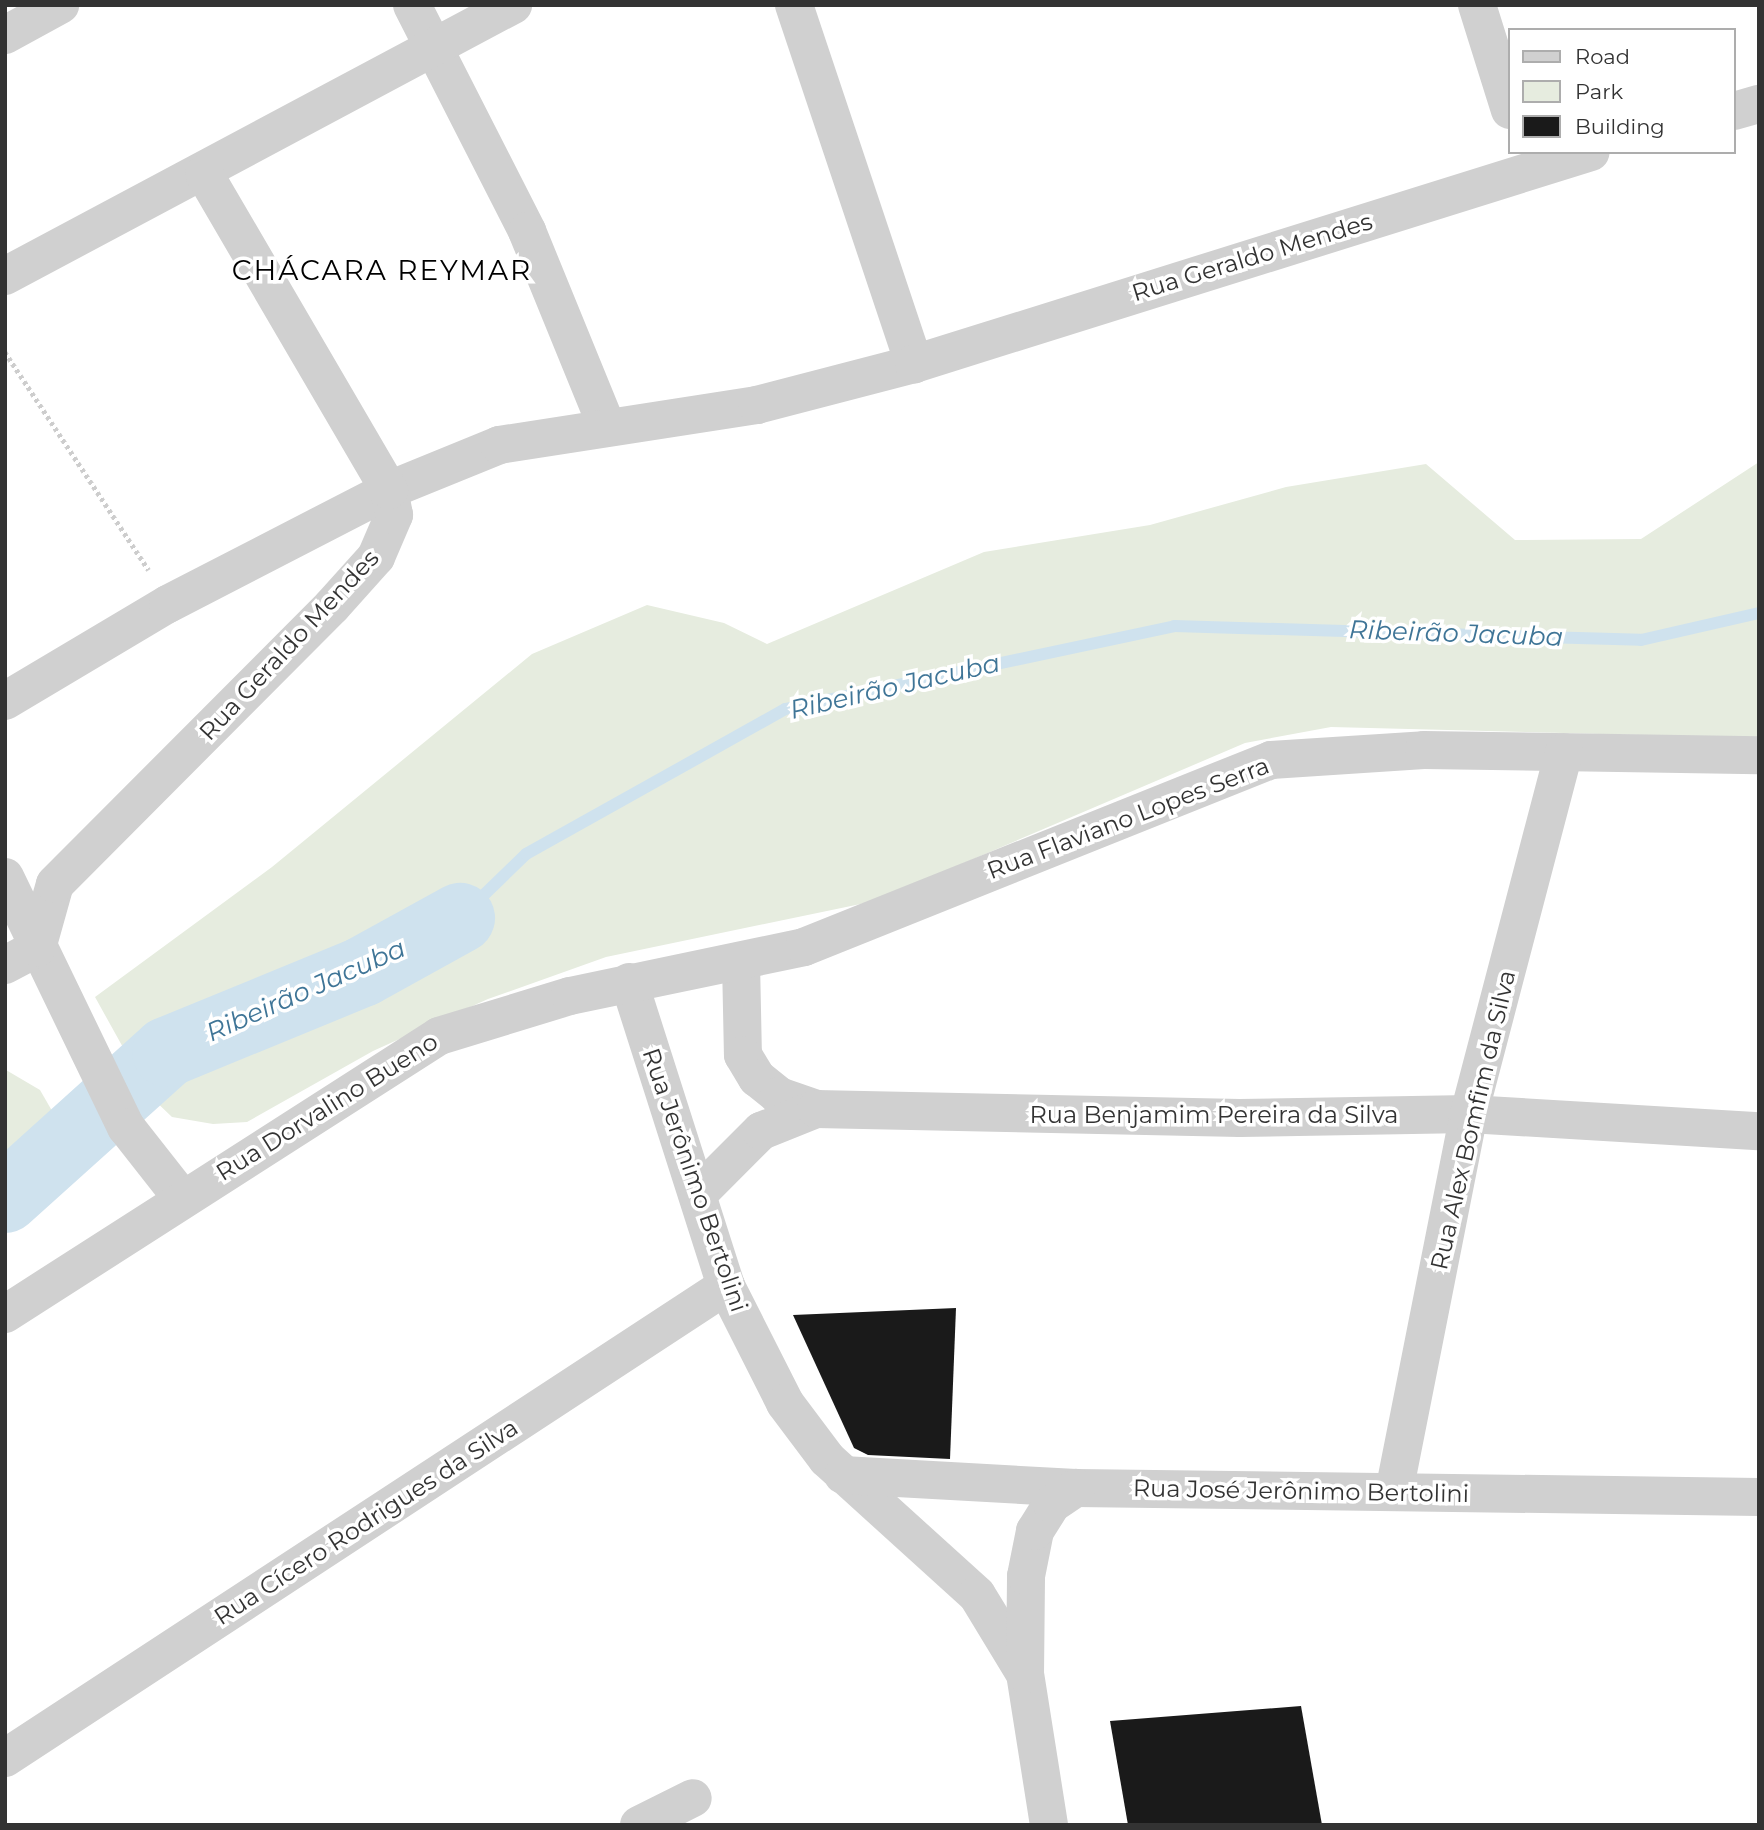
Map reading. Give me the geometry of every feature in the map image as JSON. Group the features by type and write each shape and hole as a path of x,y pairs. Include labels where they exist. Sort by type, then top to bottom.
{"street":[{"path":"5,34 60,5"},
{"path":"412,5 527,231 607,427"},
{"path":"5,276 204,174 513,5"},
{"path":"794,5 914,364"},
{"path":"1477,5 1508,104"},
{"path":"1736,110 1759,104"},
{"name":"Rua Geraldo Mendes","path":"21,956 55,884 81,853 198,743 376,557 394,515 389,490 499,445 757,405 914,364 1526,161 1577,154"},
{"path":"5,701 168,604 389,490 204,174"},
{"name":"Rua Flaviano Lopes Serra","path":"804,947 1271,760 1424,750 1759,755"},
{"name":"Rua Alex Bomfim da Silva","path":"1394,1492 1469,1114 1564,752"},
{"path":"5,877 21,956 69,1013 119,1115 181,1198"},
{"name":"Rua Dorvalino Bueno","path":"5,1314 181,1198 439,1036 629,982 741,962 804,947"},
{"path":"741,962 743,1055 757,1078 779,1096 816,1109"},
{"name":"Rua Jerônimo Bertolini","path":"629,982 699,1193 726,1286 785,1403 810,1442 977,1595 1025,1674"},
{"name":"Rua Benjamim Pereira da Silva","path":"699,1193 761,1131 816,1109 1240,1118 1469,1114 1759,1131"},
{"name":"Rua Cícero Rodrigues da Silva","path":"5,1758 726,1286"},
{"name":"Rua José Jerônimo Bertolini","path":"843,1475 1076,1488 1759,1497"},
{"path":"1049,1825 1025,1674 1026,1576 1035,1531 1052,1504 1076,1488"},
{"path":"639,1825 693,1798"}],"path":[{"path":"5,352 129,533 168,604"}],"green space":[{"path":"1759,462 1759,738 1331,727 1245,743 875,901 606,957 488,999 373,1051 247,1122 213,1124 172,1117 150,1096 95,997 272,867 532,654 647,605 724,623 767,644 984,552 1150,525 1286,487 1426,464 1515,540 1641,539"},
{"path":"6,1070 40,1090 55,1116 48,1142 5,1180"}],"building":[{"path":"956,1308 950,1459 868,1455 854,1448 793,1315"},
{"path":"1301,1706 1322,1825 1128,1825 1110,1721"}],"waterway":[{"name":"Ribeirão Jacuba","path":"460,918 526,854 785,709 1174,626 1641,640 1759,613"},
{"name":"Ribeirão Jacuba","path":"5,1198 167,1052 362,972 460,918"}],"district":[{"name":"CHÁCARA REYMAR","path":"382,270"}]}
